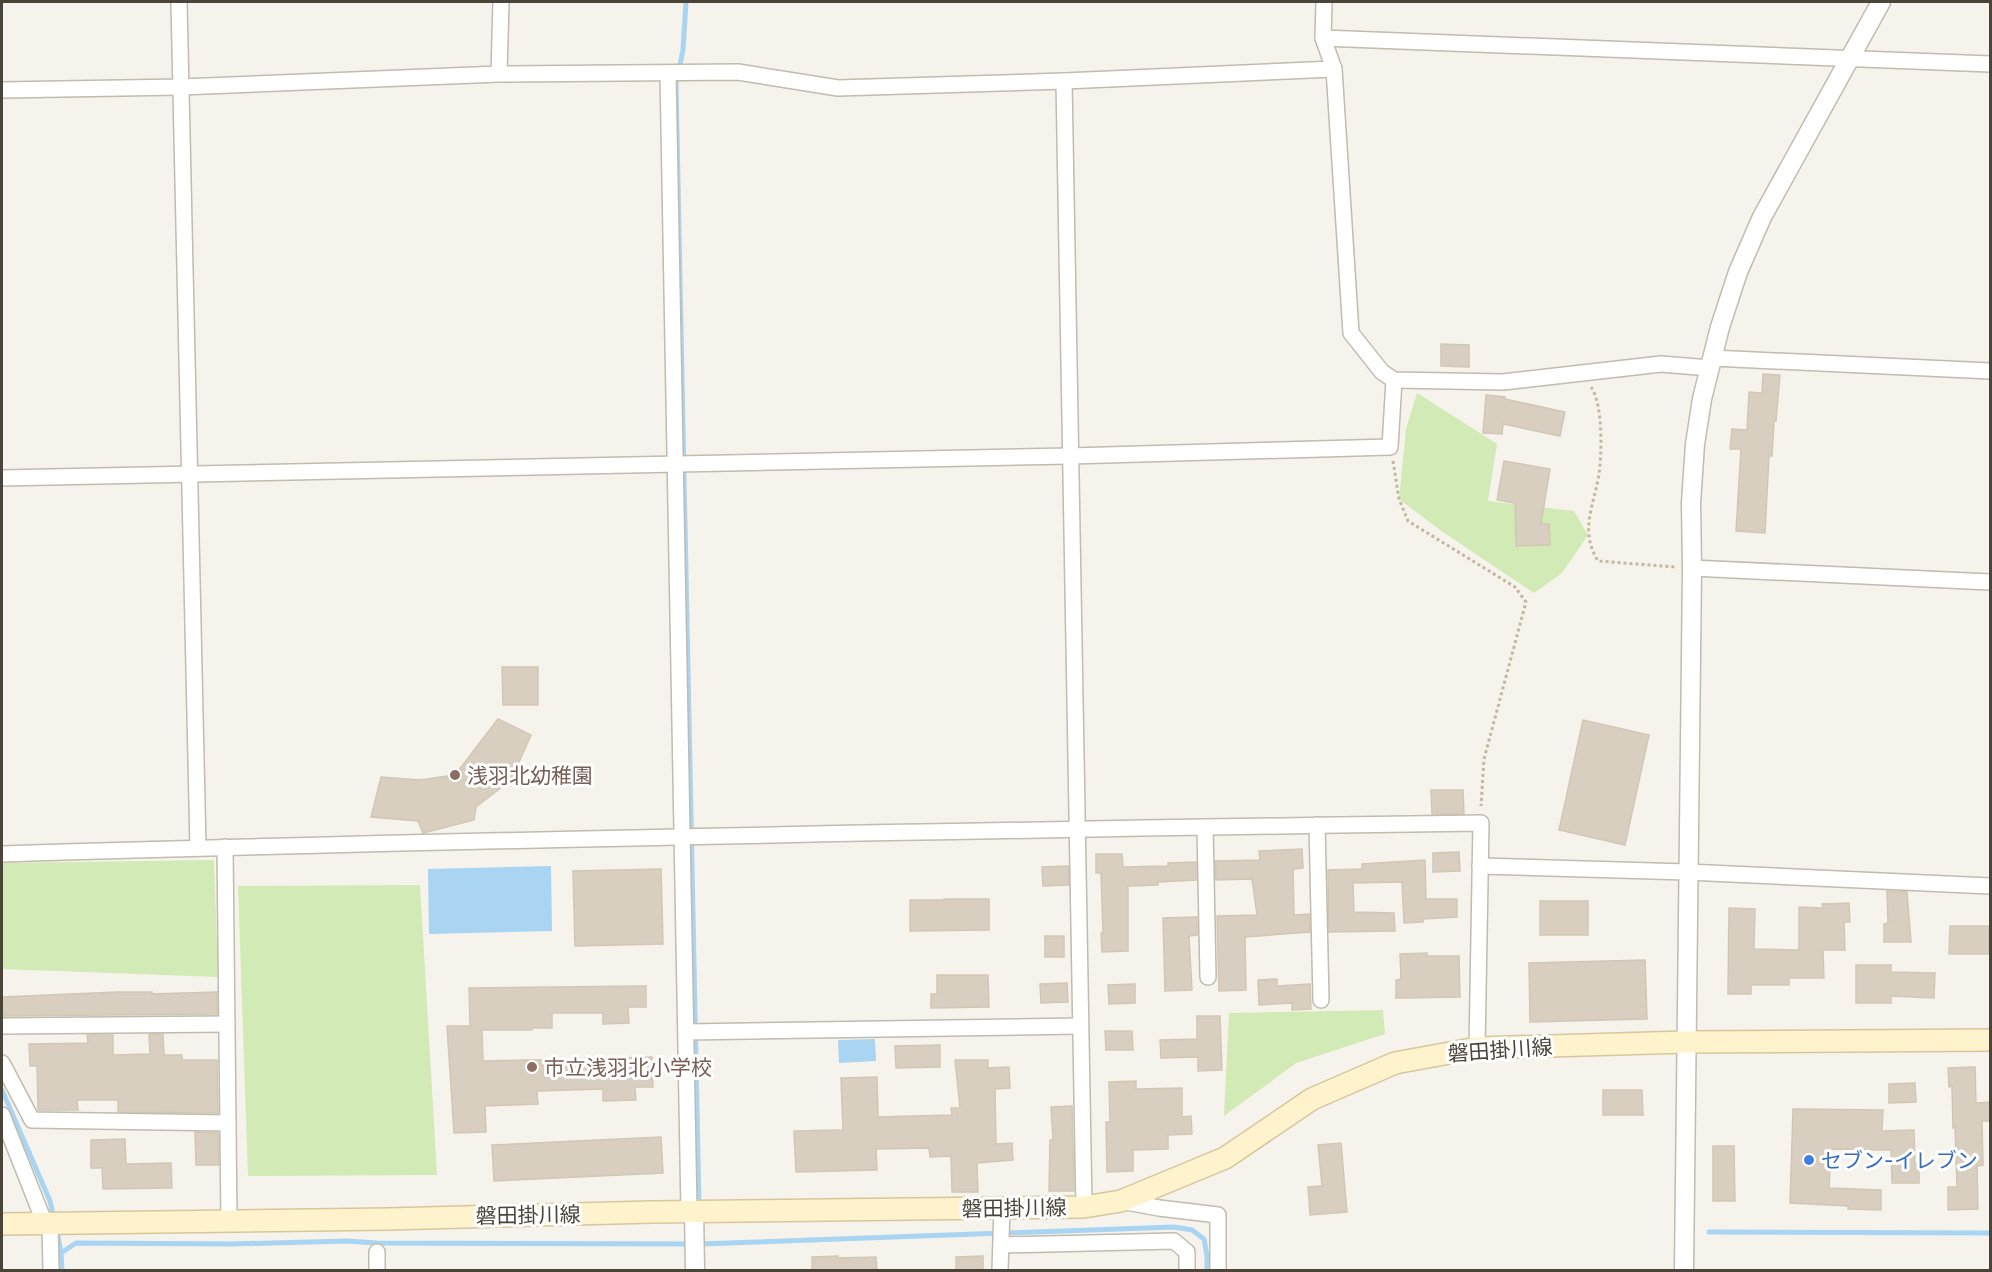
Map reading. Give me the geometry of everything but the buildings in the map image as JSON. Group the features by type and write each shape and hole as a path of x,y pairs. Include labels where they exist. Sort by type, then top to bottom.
{"main road":[{"name":"磐田掛川線","path":"2,1224 692,1211 1084,1207 1120,1201 1225,1158 1312,1099 1395,1063 1477,1048 1686,1042 1990,1040"}],"street":[{"path":"179,2 198,848"},
{"path":"499,74 501,2"},
{"path":"1324,2 1323,39 1334,69 1351,333 1382,372 1394,380 1503,382 1661,364 1711,363 1990,371"},
{"path":"1683,1270 1691,503 1695,444 1702,399 1720,327 1738,272 1762,217 1881,2"},
{"path":"1323,39 1990,64"},
{"path":"2,90 181,87 499,74 738,72 838,88 1334,69"},
{"path":"668,73 674,465 695,1270"},
{"path":"1064,81 1084,1207"},
{"path":"2,478 674,465 1390,447 1394,380"},
{"path":"1692,568 1990,582"},
{"path":"2,854 684,836 1481,823 1477,1048"},
{"path":"1317,825 1321,1000"},
{"path":"1205,827 1208,977"},
{"path":"225,847 229,1221"},
{"path":"1480,866 1687,872 1990,886"},
{"path":"2,1026 227,1024"},
{"path":"687,1032 1080,1026"},
{"path":"2,1064 32,1120 228,1123"},
{"path":"2,1115 48,1224 51,1270"},
{"path":"1120,1201 1218,1215 1218,1270"},
{"path":"1000,1270 1002,1208"},
{"path":"1001,1245 1174,1241 1186,1252 1187,1270"},
{"path":"377,1252 377,1270"}],"path":[{"path":"1581,373 1595,392 1600,413 1599,473 1588,535 1591,550 1598,561 1692,568"},
{"path":"1390,447 1399,499 1408,521 1515,587 1526,603 1484,759 1481,823"}],"green space":[{"path":"1417,393 1497,444 1488,501 1574,511 1588,535 1562,573 1534,593 1440,530 1399,499 1406,429"},
{"path":"214,860 218,977 2,969 2,863"},
{"path":"420,885 437,1175 248,1176 238,886"},
{"path":"1383,1010 1385,1034 1296,1063 1224,1116 1229,1013"}],"water":[{"path":"551,866 552,931 429,934 428,869"},
{"path":"875,1039 876,1061 839,1063 838,1040"}],"waterway":[{"path":"686,2 683,50 676,84 699,1207"},
{"path":"2,1090 50,1201 54,1219"},
{"path":"61,1253 76,1243 232,1244 347,1241 700,1244 1174,1227 1192,1230 1204,1239 1207,1270"},
{"path":"57,1231 62,1270"},
{"path":"1709,1232 1990,1233"}],"place":[{"name":"浅羽北幼稚園","path":"455,775"},
{"name":"市立浅羽北小学校","path":"532,1067"},
{"name":"セブン-イレブン","path":"1809,1160"}]}
